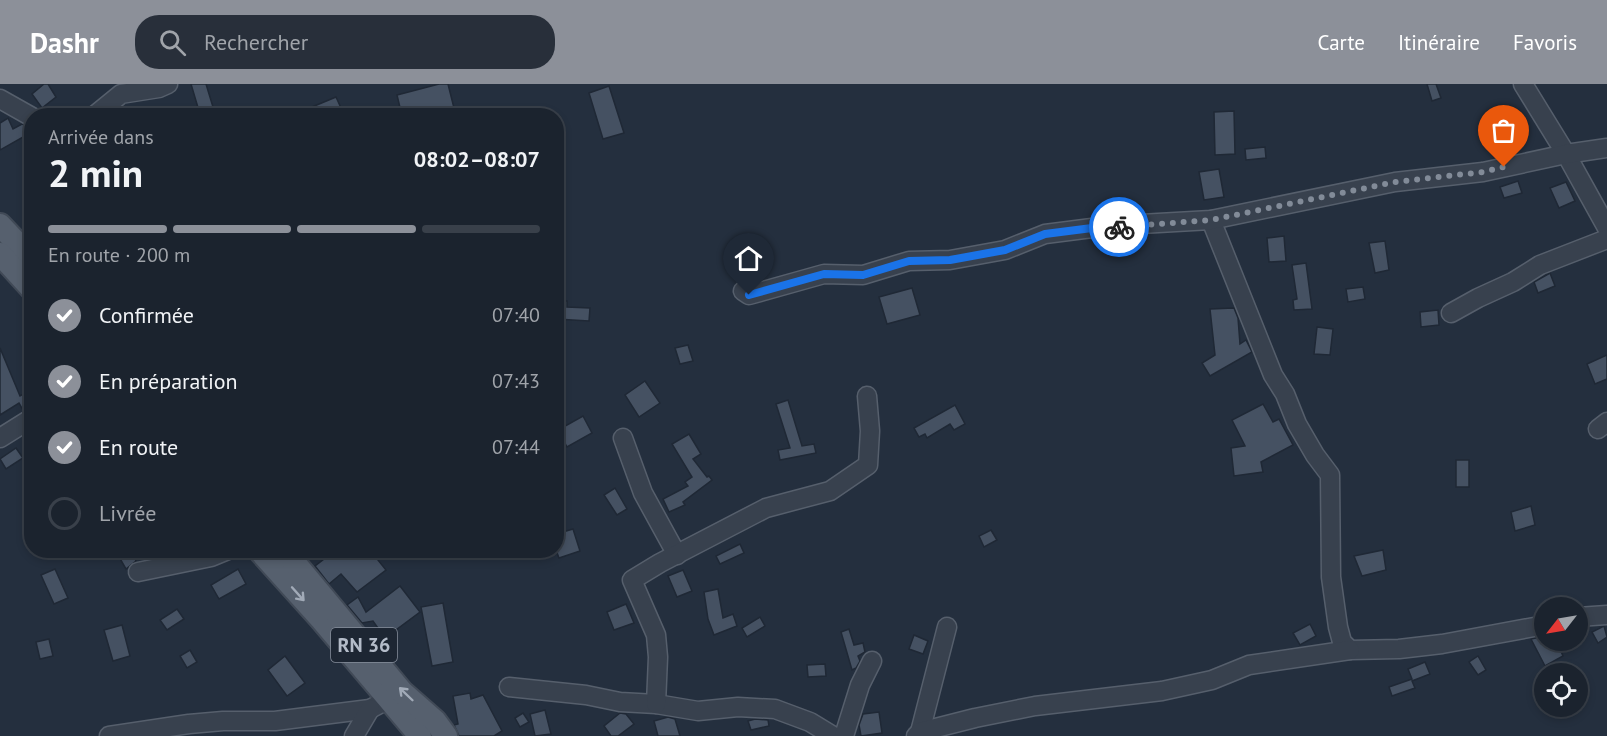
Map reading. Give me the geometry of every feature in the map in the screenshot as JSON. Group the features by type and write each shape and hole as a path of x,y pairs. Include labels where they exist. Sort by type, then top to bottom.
{"main road":[{"path":"0,225 24,250"},
{"path":"0,254 24,280"},
{"name":"RN 36","path":"266,558 321,619 379,704 420,736"},
{"name":"RN 36","path":"291,558 402,692 435,721 446,736"}],"street":[{"path":"102,108 122,89 159,88 168,84"},
{"path":"1523,84 1566,154 1607,228"},
{"path":"0,99 24,112"},
{"path":"743,291 749,295 824,274 863,275 909,261 950,260 1005,250 1045,234 1092,228 1107,230 1124,225 1211,220 1395,182 1483,172 1566,154 1607,148"},
{"path":"1211,220 1273,375 1285,394 1297,424 1330,475 1331,577 1338,627 1342,642 1350,651"},
{"path":"1451,313 1513,282 1540,265 1607,239"},
{"path":"656,704 658,657 656,635 632,580 766,508 830,491 868,465 870,431 867,396"},
{"path":"0,438 24,423"},
{"path":"623,438 643,493 677,555"},
{"path":"138,572 204,558"},
{"path":"1588,616 1607,615"},
{"path":"918,734 947,627"},
{"path":"918,734 975,718 1035,706 1162,691 1212,680 1249,665 1350,651 1442,644 1534,627"},
{"path":"844,736 860,685 872,661"},
{"path":"509,687 698,711 738,707 775,710 810,722 833,736"},
{"path":"109,736 189,724 223,721 275,721 379,704"},
{"path":"354,736 379,704"}],"building":[{"path":"44,84 48,84 56,97 42,108 32,94"},
{"path":"191,84 206,84 213,107 198,108"},
{"path":"439,84 448,84 454,108 400,108 397,95"},
{"path":"1427,84 1436,84 1441,98 1432,101"},
{"path":"609,86 624,133 603,139 589,93"},
{"path":"336,97 341,108 312,108"},
{"path":"1234,111 1235,154 1215,155 1214,112"},
{"path":"8,118 13,129 24,125 24,136 0,150 0,123"},
{"path":"1265,147 1266,158 1246,160 1245,149"},
{"path":"1219,169 1224,197 1204,200 1199,172"},
{"path":"1518,181 1522,193 1504,198 1500,187"},
{"path":"1566,182 1575,201 1559,208 1550,188"},
{"path":"1284,236 1286,261 1269,262 1267,238"},
{"path":"1385,241 1389,270 1375,273 1369,243"},
{"path":"1306,263 1312,309 1294,310 1293,300 1297,299 1292,265"},
{"path":"1550,273 1555,286 1538,293 1534,282"},
{"path":"1363,287 1365,299 1348,302 1346,289"},
{"path":"912,288 920,315 887,324 879,297"},
{"path":"564,301 567,301 567,307 590,308 589,321 564,319"},
{"path":"1234,308 1238,318 1240,344 1246,340 1252,352 1210,376 1202,363 1215,355 1210,309"},
{"path":"1438,310 1439,325 1421,327 1420,312"},
{"path":"1317,327 1333,329 1330,355 1314,354"},
{"path":"688,345 693,361 680,364 675,348"},
{"path":"0,348 20,396 24,394 24,410 19,403 0,415"},
{"path":"1607,355 1607,379 1595,384 1587,364"},
{"path":"645,381 660,403 639,417 625,395"},
{"path":"788,400 802,446 814,444 816,453 780,460 778,450 790,448 776,404"},
{"path":"1263,404 1273,422 1279,419 1293,445 1261,462 1263,472 1234,476 1231,448 1245,446 1232,420"},
{"path":"955,405 965,424 954,430 950,424 927,438 925,434 919,437 914,428"},
{"path":"583,416 592,433 567,447 564,441 564,427"},
{"path":"689,434 701,454 693,459 712,480 683,502 685,505 669,512 663,499 688,486 685,482 692,477 672,444"},
{"path":"16,448 23,458 6,469 0,459"},
{"path":"1456,460 1469,460 1469,487 1456,487"},
{"path":"615,488 627,509 617,515 604,495"},
{"path":"1531,506 1535,525 1515,531 1511,512"},
{"path":"573,529 580,551 564,556 564,532"},
{"path":"991,530 997,540 984,547 979,536"},
{"path":"740,544 744,553 720,564 716,556"},
{"path":"1383,550 1386,570 1362,576 1354,556"},
{"path":"120,558 138,558 135,559 136,561 126,569"},
{"path":"326,558 376,558 386,570 357,592 341,574 329,584 315,566"},
{"path":"55,569 68,598 54,604 41,575"},
{"path":"238,569 246,584 219,599 211,585"},
{"path":"683,570 692,591 677,597 668,576"},
{"path":"400,586 420,612 385,638 373,621 362,623 347,605 358,597 366,612"},
{"path":"718,589 723,618 733,614 737,626 714,635 708,619 704,592"},
{"path":"443,603 453,662 432,666 421,607"},
{"path":"626,604 634,623 614,630 607,612"},
{"path":"177,609 184,619 167,630 160,620"},
{"path":"760,617 765,626 747,637 742,628"},
{"path":"1310,624 1316,636 1300,645 1293,633"},
{"path":"122,625 130,656 113,661 104,630"},
{"path":"1604,626 1607,637 1598,643 1592,632"},
{"path":"849,629 854,645 863,643 865,652 858,656 860,661 852,670 841,632"},
{"path":"914,635 928,641 923,654 909,649"},
{"path":"49,639 53,656 40,659 36,642"},
{"path":"190,650 197,662 187,668 180,656"},
{"path":"1537,651 1561,651 1563,656 1550,663 1543,663"},
{"path":"285,656 305,683 287,696 268,670"},
{"path":"1478,656 1486,670 1478,675 1469,662"},
{"path":"1425,662 1430,674 1412,681 1415,688 1392,696 1389,687 1412,679 1408,669"},
{"path":"825,664 826,676 808,677 807,665"},
{"path":"470,693 471,699 483,695 502,731 494,736 459,736 454,725 458,724 453,696"},
{"path":"545,710 551,734 535,736 530,714"},
{"path":"879,712 882,733 861,736 859,725 863,714"},
{"path":"523,713 529,722 520,727 515,718"},
{"path":"620,713 626,714 634,724 618,736 611,736 604,726"},
{"path":"668,717 675,719 680,736 658,736 654,721"},
{"path":"768,720 769,726 751,730 748,721"}],"way so far":[{"path":"1119,227 1211,220 1395,182 1483,172 1504,167"}],"route":[{"path":"749,295 824,274 863,275 909,261 950,260 1005,250 1045,234 1092,228 1107,230 1119,227"}]}
